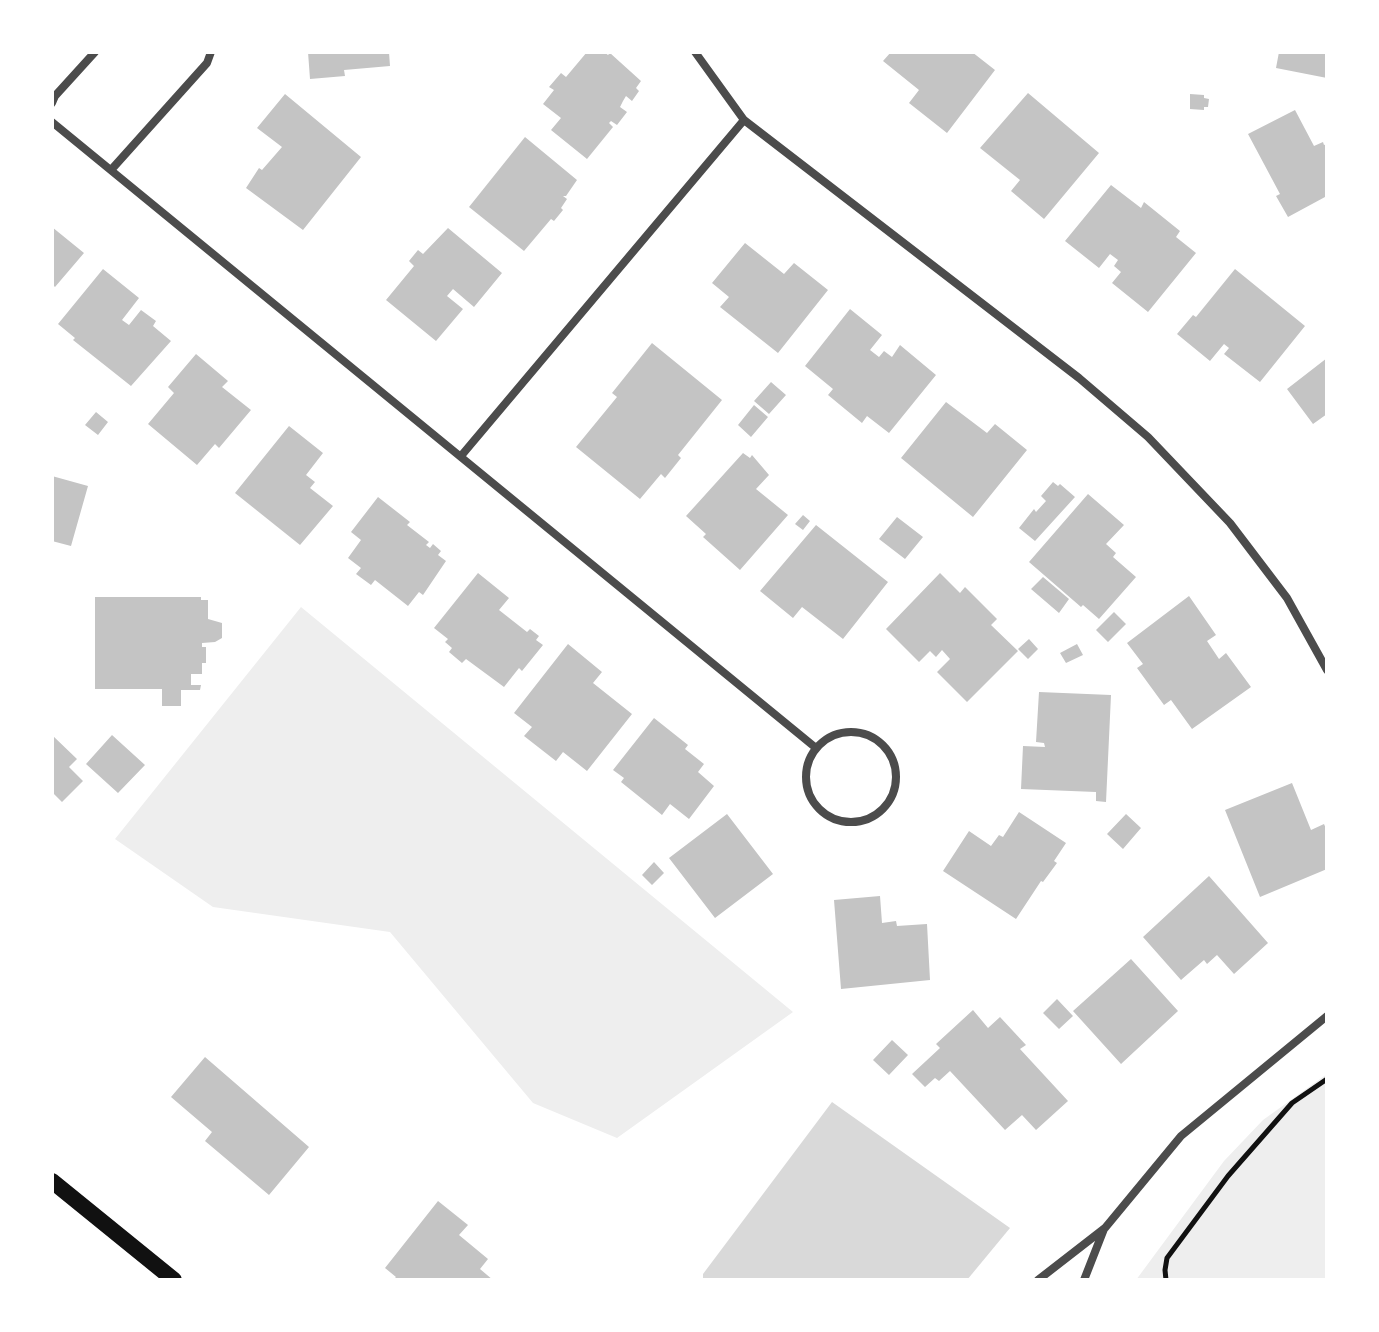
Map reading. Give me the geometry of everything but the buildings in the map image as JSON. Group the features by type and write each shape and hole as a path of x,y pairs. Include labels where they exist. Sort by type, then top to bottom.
{"main road":[{"path":"52,1181 174,1280"}],"street":[{"path":"52,103 95,52"},
{"path":"111,170 207,63 211,52"},
{"path":"695,52 744,120 1079,378 1148,437 1230,523 1287,598 1327,670"},
{"path":"461,456 744,120"},
{"path":"52,122 816,748"},
{"path":"846,731 864,733 880,742 891,756 896,772 894,790 886,806 872,817 855,822 838,820 822,812 810,798 805,781 807,764 816,748 829,736 846,731"},
{"path":"1038,1280 1105,1228 1181,1136 1327,1016"},
{"path":"1084,1280 1105,1228"}],"path":[{"path":"1166,1280 1167,1258 1228,1176 1292,1103 1327,1079"}],"shaded area":[{"path":"301,607 793,1012 617,1138 533,1103 390,932 213,907 115,839"},
{"path":"1327,1074 1327,1280 1136,1280 1224,1161 1263,1120"},
{"path":"832,1102 1010,1228 967,1280 703,1280 703,1274"}]}
